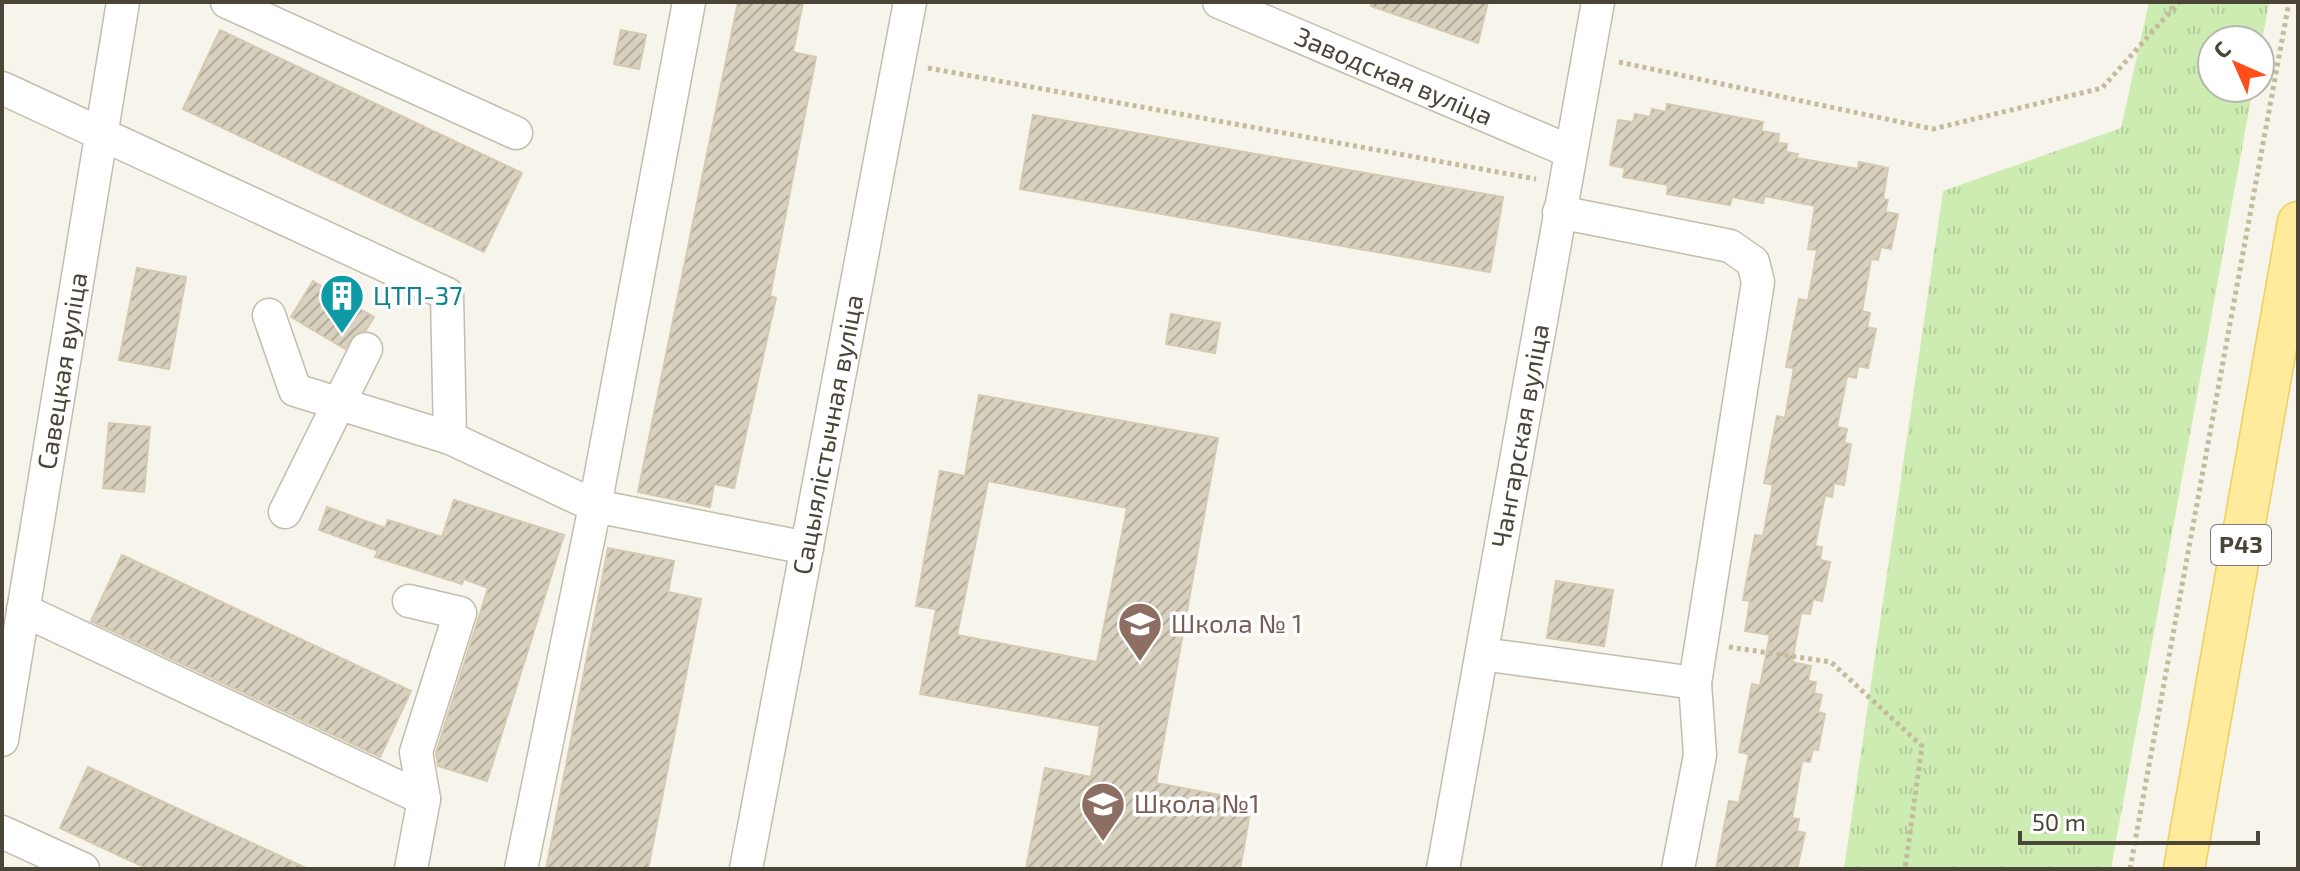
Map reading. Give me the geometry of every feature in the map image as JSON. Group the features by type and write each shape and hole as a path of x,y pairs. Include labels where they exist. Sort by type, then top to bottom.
{"main road":[{"name":"Р43","path":"2184,869 2298,222"}],"street":[{"name":"Савецкая вуліца","path":"2,740 123,2"},
{"path":"227,2 516,133"},
{"path":"521,869 595,506 689,2"},
{"name":"Сацыялістычная вуліца","path":"746,869 910,2"},
{"name":"Заводская вуліца","path":"1219,2 1569,151"},
{"name":"Чангарская вуліца","path":"1443,869 1598,2"},
{"path":"2,88 447,294 450,438"},
{"path":"1559,212 1730,246 1753,262 1758,282 1695,683 1700,755 1678,869"},
{"path":"269,315 295,390 450,438 595,506 807,548"},
{"path":"285,512 366,349"},
{"path":"409,601 460,613 416,752 424,799 411,869"},
{"path":"23,610 424,799"},
{"path":"1482,654 1695,683"},
{"path":"2,832 83,869"}],"path":[{"path":"1587,55 1933,129 2102,88 2179,2"},
{"path":"2130,869 2289,2"},
{"path":"898,63 1545,180"},
{"path":"1701,643 1831,662 1922,746 1905,869"}],"green space":[{"path":"2149,2 2269,2 2265,24 2196,24 2196,104 2250,104 2111,869 1844,869 1943,191 2121,128"}],"building":[{"path":"738,2 803,2 793,52 816,57 770,296 776,298 734,488 714,484 710,507 638,492"},
{"path":"1372,2 1488,2 1478,43 1371,6"},
{"path":"220,30 522,173 484,252 183,109"},
{"path":"621,30 646,35 639,69 614,64"},
{"path":"1667,104 1763,122 1761,131 1779,134 1778,143 1787,144 1786,152 1798,154 1797,158 1858,169 1859,162 1888,168 1883,199 1888,200 1885,212 1898,214 1891,249 1881,247 1878,260 1871,259 1862,311 1870,313 1867,327 1876,329 1868,368 1858,366 1856,378 1847,376 1837,427 1847,429 1844,443 1851,444 1844,485 1834,483 1832,497 1825,495 1815,546 1822,547 1820,560 1830,562 1822,601 1813,599 1810,614 1801,613 1792,662 1811,666 1808,681 1816,682 1814,693 1822,695 1818,712 1825,714 1818,750 1813,749 1810,762 1802,761 1792,818 1799,819 1797,831 1805,833 1797,869 1716,869 1729,801 1739,803 1749,754 1739,752 1752,684 1760,686 1770,635 1745,631 1750,601 1743,600 1755,535 1763,536 1773,485 1764,483 1777,416 1785,418 1794,368 1786,367 1799,299 1808,301 1817,250 1808,249 1815,206 1765,196 1763,203 1732,197 1730,205 1667,194 1668,185 1623,177 1625,168 1610,165 1618,120 1633,122 1635,114 1650,117 1652,109 1666,112"},
{"path":"1033,115 1503,197 1490,272 1020,189"},
{"path":"137,268 186,277 169,369 119,360"},
{"name":"ЦТП-37","path":"313,281 374,317 366,330 355,334 345,349 291,317"},
{"path":"1171,314 1220,323 1215,353 1166,344"},
{"path":"979,395 1218,438 1156,783 1252,801 1240,869 1026,869 1045,768 1091,777 1100,726 920,694 936,609 916,606 940,471 965,476","holes":["988,481 1127,508 1097,662 957,635"]},
{"path":"109,423 150,427 144,492 103,488"},
{"path":"454,500 564,535 487,781 438,766 436,753 488,588 464,579 462,584 375,557 378,551 319,530 327,507 385,528 388,520 442,537"},
{"path":"608,548 674,561 668,592 701,599 648,869 546,869"},
{"path":"122,555 411,691 380,757 91,621"},
{"path":"1556,581 1613,590 1604,646 1547,638"},
{"path":"88,767 308,869 148,869 60,828"}],"place":[{"name":"ЦТП-37","path":"342,335"},
{"name":"Школа № 1","path":"1140,663"},
{"name":"Школа №1","path":"1103,843"}]}
